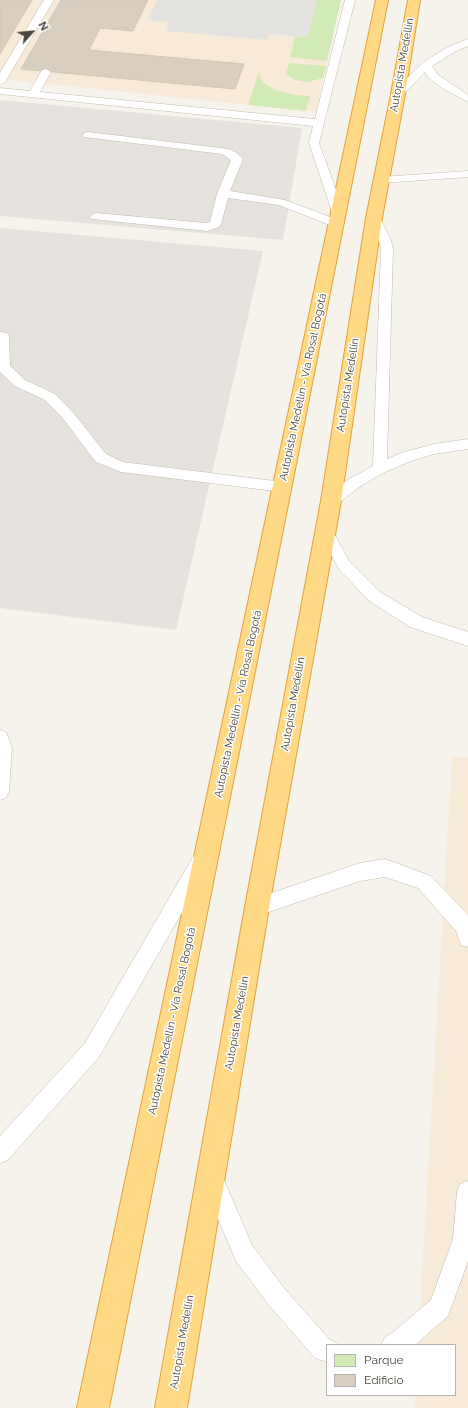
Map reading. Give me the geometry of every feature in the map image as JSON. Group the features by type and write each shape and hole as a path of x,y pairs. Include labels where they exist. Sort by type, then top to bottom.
{"highway":[{"name":"Autopista Medellín - Vía Rosal Bogotá","path":"92,1408 382,0"},
{"name":"Autopista Medellín","path":"171,1408 257,907 325,530 374,218 398,94 414,0"}],"lane":[{"path":"0,82 49,0"},
{"path":"338,218 314,143 350,0"},
{"path":"398,94 426,65 452,48 468,42"},
{"path":"426,65 433,76 460,95 468,98"},
{"path":"33,94 46,72"},
{"path":"0,91 319,123"},
{"path":"88,136 225,150 234,155 237,159 223,194 215,224 207,227 96,217"},
{"path":"381,180 468,174"},
{"path":"223,194 281,202 338,218"},
{"path":"374,218 385,240 387,249 380,468"},
{"path":"2,336 3,367 20,383 50,397 66,413 101,458 121,467 282,487"},
{"path":"330,501 354,483 380,468 406,457 434,449 468,444"},
{"path":"325,530 344,565 374,596 416,622 468,639"},
{"path":"0,737 3,748 0,792"},
{"path":"0,1152 92,1050 207,851"},
{"path":"257,907 360,872 385,868 424,882 465,926 468,938"},
{"path":"211,1176 244,1253 276,1296 323,1350 326,1350"},
{"path":"398,1344 440,1308 464,1239 468,1192"}],"shaded area":[{"path":"0,0 341,0 316,112 0,79"},
{"path":"157,0 317,0 307,37 269,34 267,40 166,31 170,22 148,20"},
{"path":"0,100 302,128 283,240 0,216"},
{"path":"0,228 263,251 176,630 0,608"},
{"path":"452,757 468,758 468,1408 415,1408 416,1396 456,1396 456,1344 418,1344"}],"green space":[{"path":"317,0 341,0 327,61 290,57 295,36 307,37"},
{"path":"289,63 326,66 323,78 308,82 295,80 286,74"},
{"path":"259,72 260,78 264,83 275,90 294,95 310,96 306,111 248,105"}],"building":[{"path":"0,0 32,0 0,54"},
{"path":"61,0 148,0 133,31 100,28 89,50 244,64 235,89 21,69"}]}
